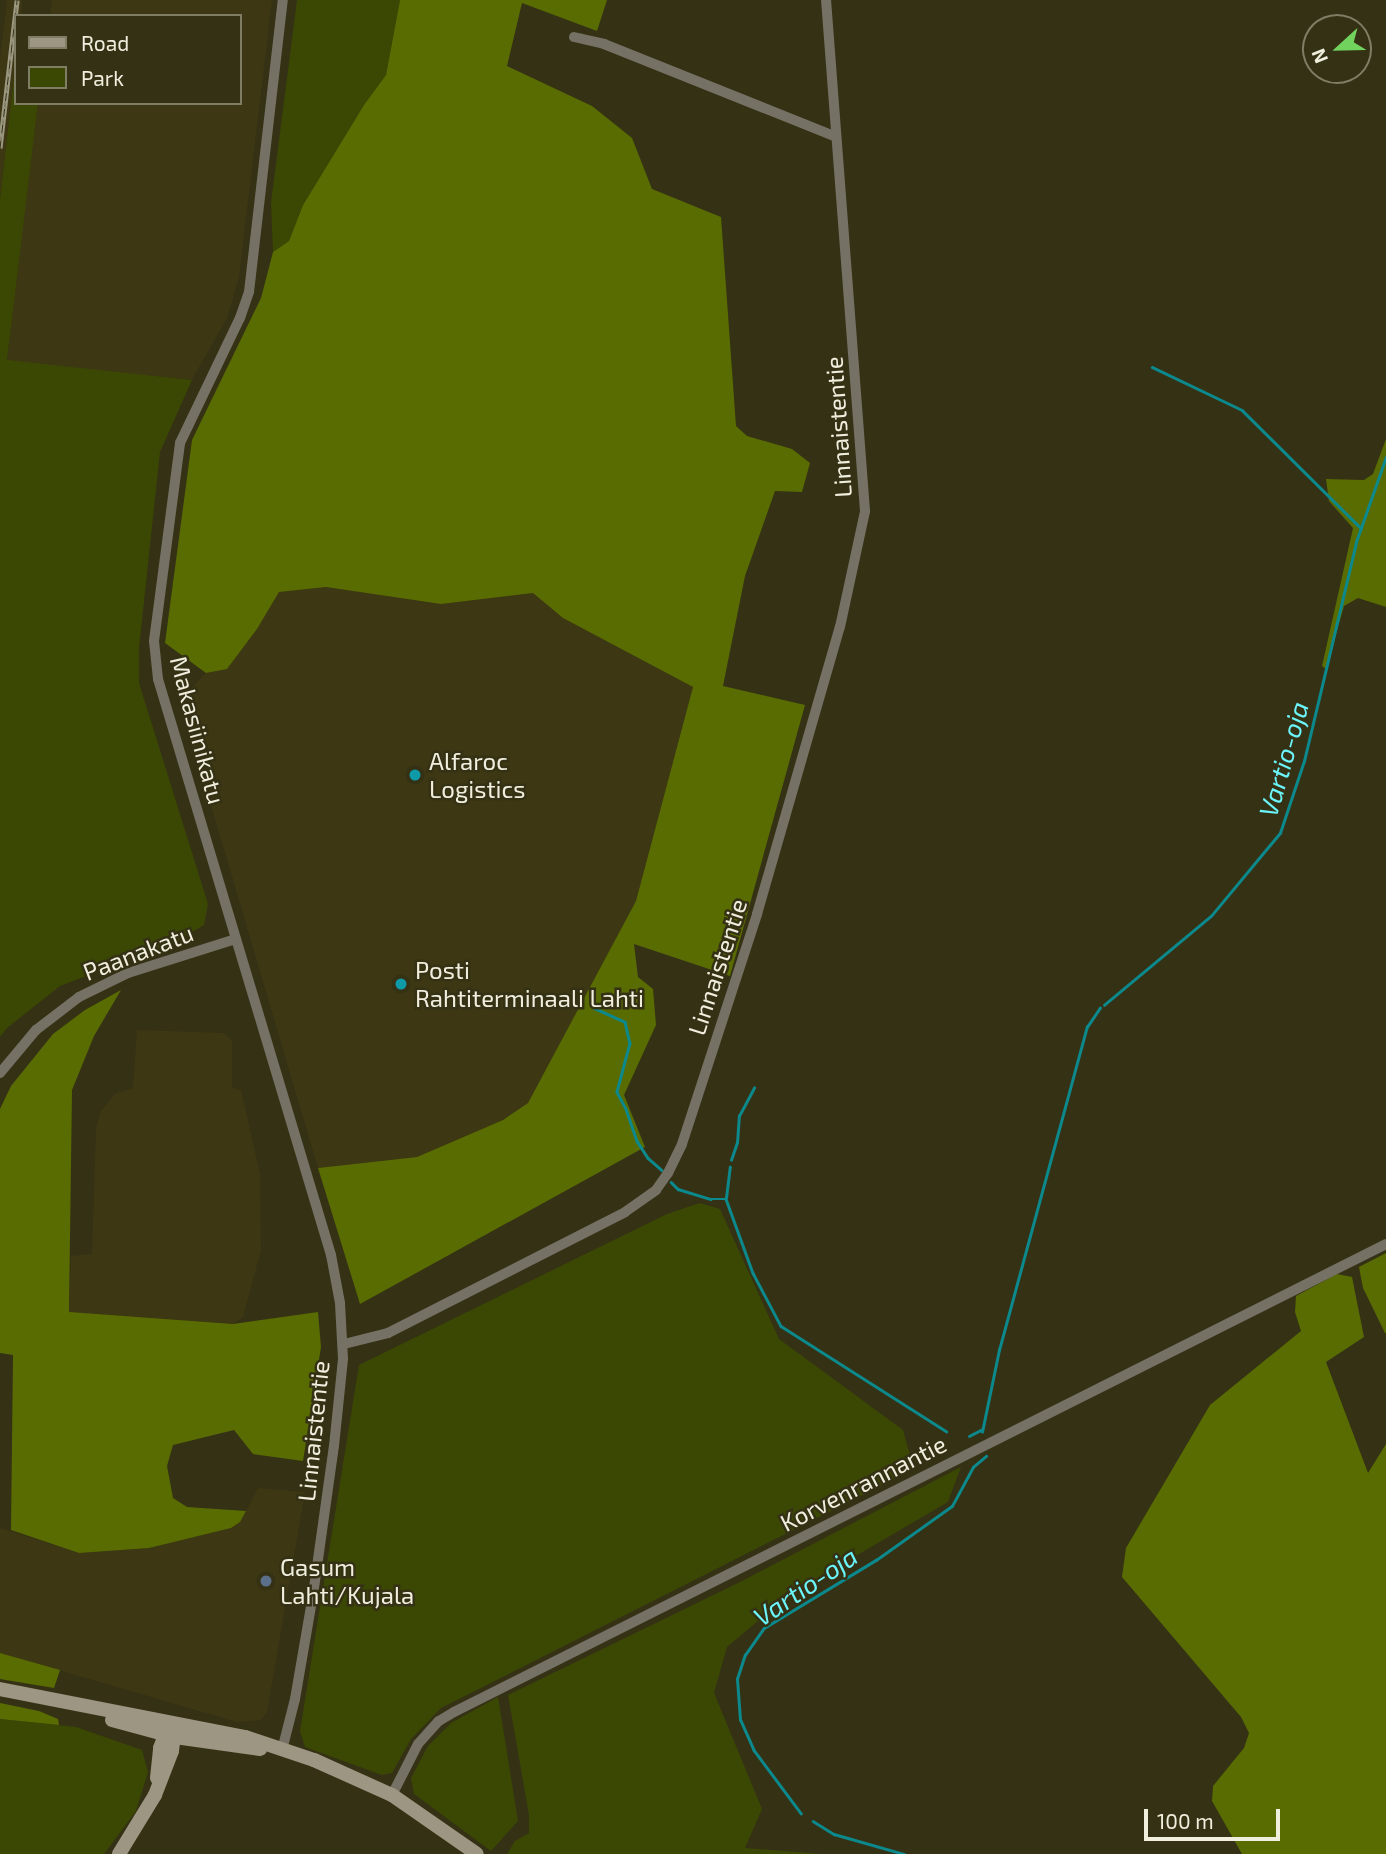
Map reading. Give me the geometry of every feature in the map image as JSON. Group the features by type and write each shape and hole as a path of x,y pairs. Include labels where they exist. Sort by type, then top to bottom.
{"street":[{"name":"Makasiinikatu","path":"283,0 249,292 240,318 180,443 154,641 159,679 331,1255 344,1344"},
{"name":"Linnaistentie","path":"282,1750 293,1709 316,1581 344,1344 388,1332 625,1212 656,1190 668,1173 681,1144 757,914 840,627 865,511 826,0"},
{"path":"575,37 604,44 836,136"},
{"name":"Paanakatu","path":"0,1073 36,1030 79,997 128,973 236,939"},
{"name":"Korvenrannantie","path":"392,1795 418,1744 439,1721 454,1712 1386,1244"},
{"path":"0,1689 171,1731 245,1737 332,1767 392,1795 477,1854"},
{"path":"119,1854 145,1814 171,1731"}],"shaded area":[{"path":"7,0 22,0 21,14 14,14 14,77 0,200 0,61"},
{"path":"52,0 272,0 239,277 227,318 192,380 7,361 38,105 242,105 242,14 50,14"},
{"path":"326,587 441,604 533,593 563,618 693,687 636,901 528,1103 503,1120 417,1157 318,1168 180,700 206,673 227,669 257,629 279,592"},
{"path":"137,1030 224,1033 232,1041 232,1088 241,1090 260,1174 261,1250 243,1317 233,1324 69,1313 71,1256 92,1254 96,1128 101,1111 115,1094 133,1088"},
{"path":"258,1488 305,1492 267,1712 261,1720 237,1722 0,1653 0,1528 79,1553 149,1548 240,1522"}],"green space":[{"path":"297,0 400,0 386,75 364,105 303,205 289,241 273,252 271,203"},
{"path":"400,0 607,0 597,31 522,3 507,66 592,106 632,138 652,189 721,217 736,426 747,436 792,449 810,463 802,492 775,491 745,576 723,686 805,705 730,976 634,944 638,977 653,989 656,1025 624,1095 645,1147 360,1304 318,1168 417,1157 503,1120 528,1103 636,901 693,687 563,618 533,593 441,604 326,587 279,592 257,629 227,669 206,673 165,643 192,440 261,298 273,252 289,241 303,205 364,105 386,75"},
{"path":"14,77 14,105 38,105 7,360 192,380 160,452 139,648 139,683 208,904 204,925 177,941 60,986 7,1028 0,1037 0,200"},
{"path":"1386,439 1386,607 1358,598 1344,606 1326,669 1322,666 1353,528 1329,501 1326,479 1364,480 1373,474"},
{"path":"121,990 94,1036 72,1090 69,1312 233,1324 318,1312 321,1347 303,1461 253,1454 234,1430 173,1445 167,1466 173,1498 187,1507 246,1511 240,1522 231,1528 149,1548 79,1553 11,1530 13,1355 0,1353 0,1109 11,1086 53,1034 85,1010"},
{"path":"700,1203 720,1209 779,1339 903,1430 914,1469 441,1708 411,1739 392,1773 382,1775 305,1747 300,1731 359,1365 667,1214"},
{"path":"1386,1253 1385,1333 1363,1288 1359,1267"},
{"path":"1337,1274 1352,1277 1364,1337 1326,1362 1368,1473 1386,1444 1386,1854 1242,1854 1212,1801 1213,1786 1244,1748 1249,1733 1241,1717 1122,1577 1126,1548 1210,1405 1301,1331 1295,1312 1296,1296"},
{"path":"961,1467 948,1502 789,1595 727,1647 714,1693 762,1809 745,1848 821,1854 507,1854 515,1841 529,1833 529,1815 508,1695 738,1583"},
{"path":"0,1653 60,1670 54,1688 0,1679"},
{"path":"498,1697 518,1821 491,1851 414,1794 411,1778 428,1746 451,1723"},
{"path":"0,1703 39,1711 58,1719 59,1725 0,1719"},
{"path":"0,1719 76,1727 142,1750 148,1772 136,1811 104,1854 0,1854"}],"waterway":[{"path":"1152,367 1242,410 1361,528"},
{"name":"Vartio-oja","path":"1104,1005 1211,916 1280,833 1304,761 1356,542 1386,457"},
{"path":"594,1008 625,1022 630,1043 617,1092 637,1141 648,1158 662,1170"},
{"name":"Vartio-oja","path":"982,1432 999,1350 1087,1027 1100,1008"},
{"path":"731,1160 737,1143 739,1116 754,1088"},
{"path":"726,1198 730,1167"},
{"path":"671,1182 678,1189 711,1199 726,1199 753,1273 781,1326 946,1431"},
{"path":"969,1436 981,1430"},
{"name":"Vartio-oja","path":"801,1814 754,1751 740,1720 737,1679 745,1655 764,1628 876,1560 952,1506 973,1467 986,1456"},
{"name":"Vartio-oja","path":"813,1821 834,1834 904,1854"}],"railway":[{"path":"15,14 17,0"},
{"path":"0,148 14,26"}],"place":[{"name":"Alfaroc Logistics","path":"415,775"},
{"name":"Posti Rahtiterminaali Lahti","path":"401,984"},
{"name":"Gasum Lahti/Kujala","path":"266,1581"}]}
